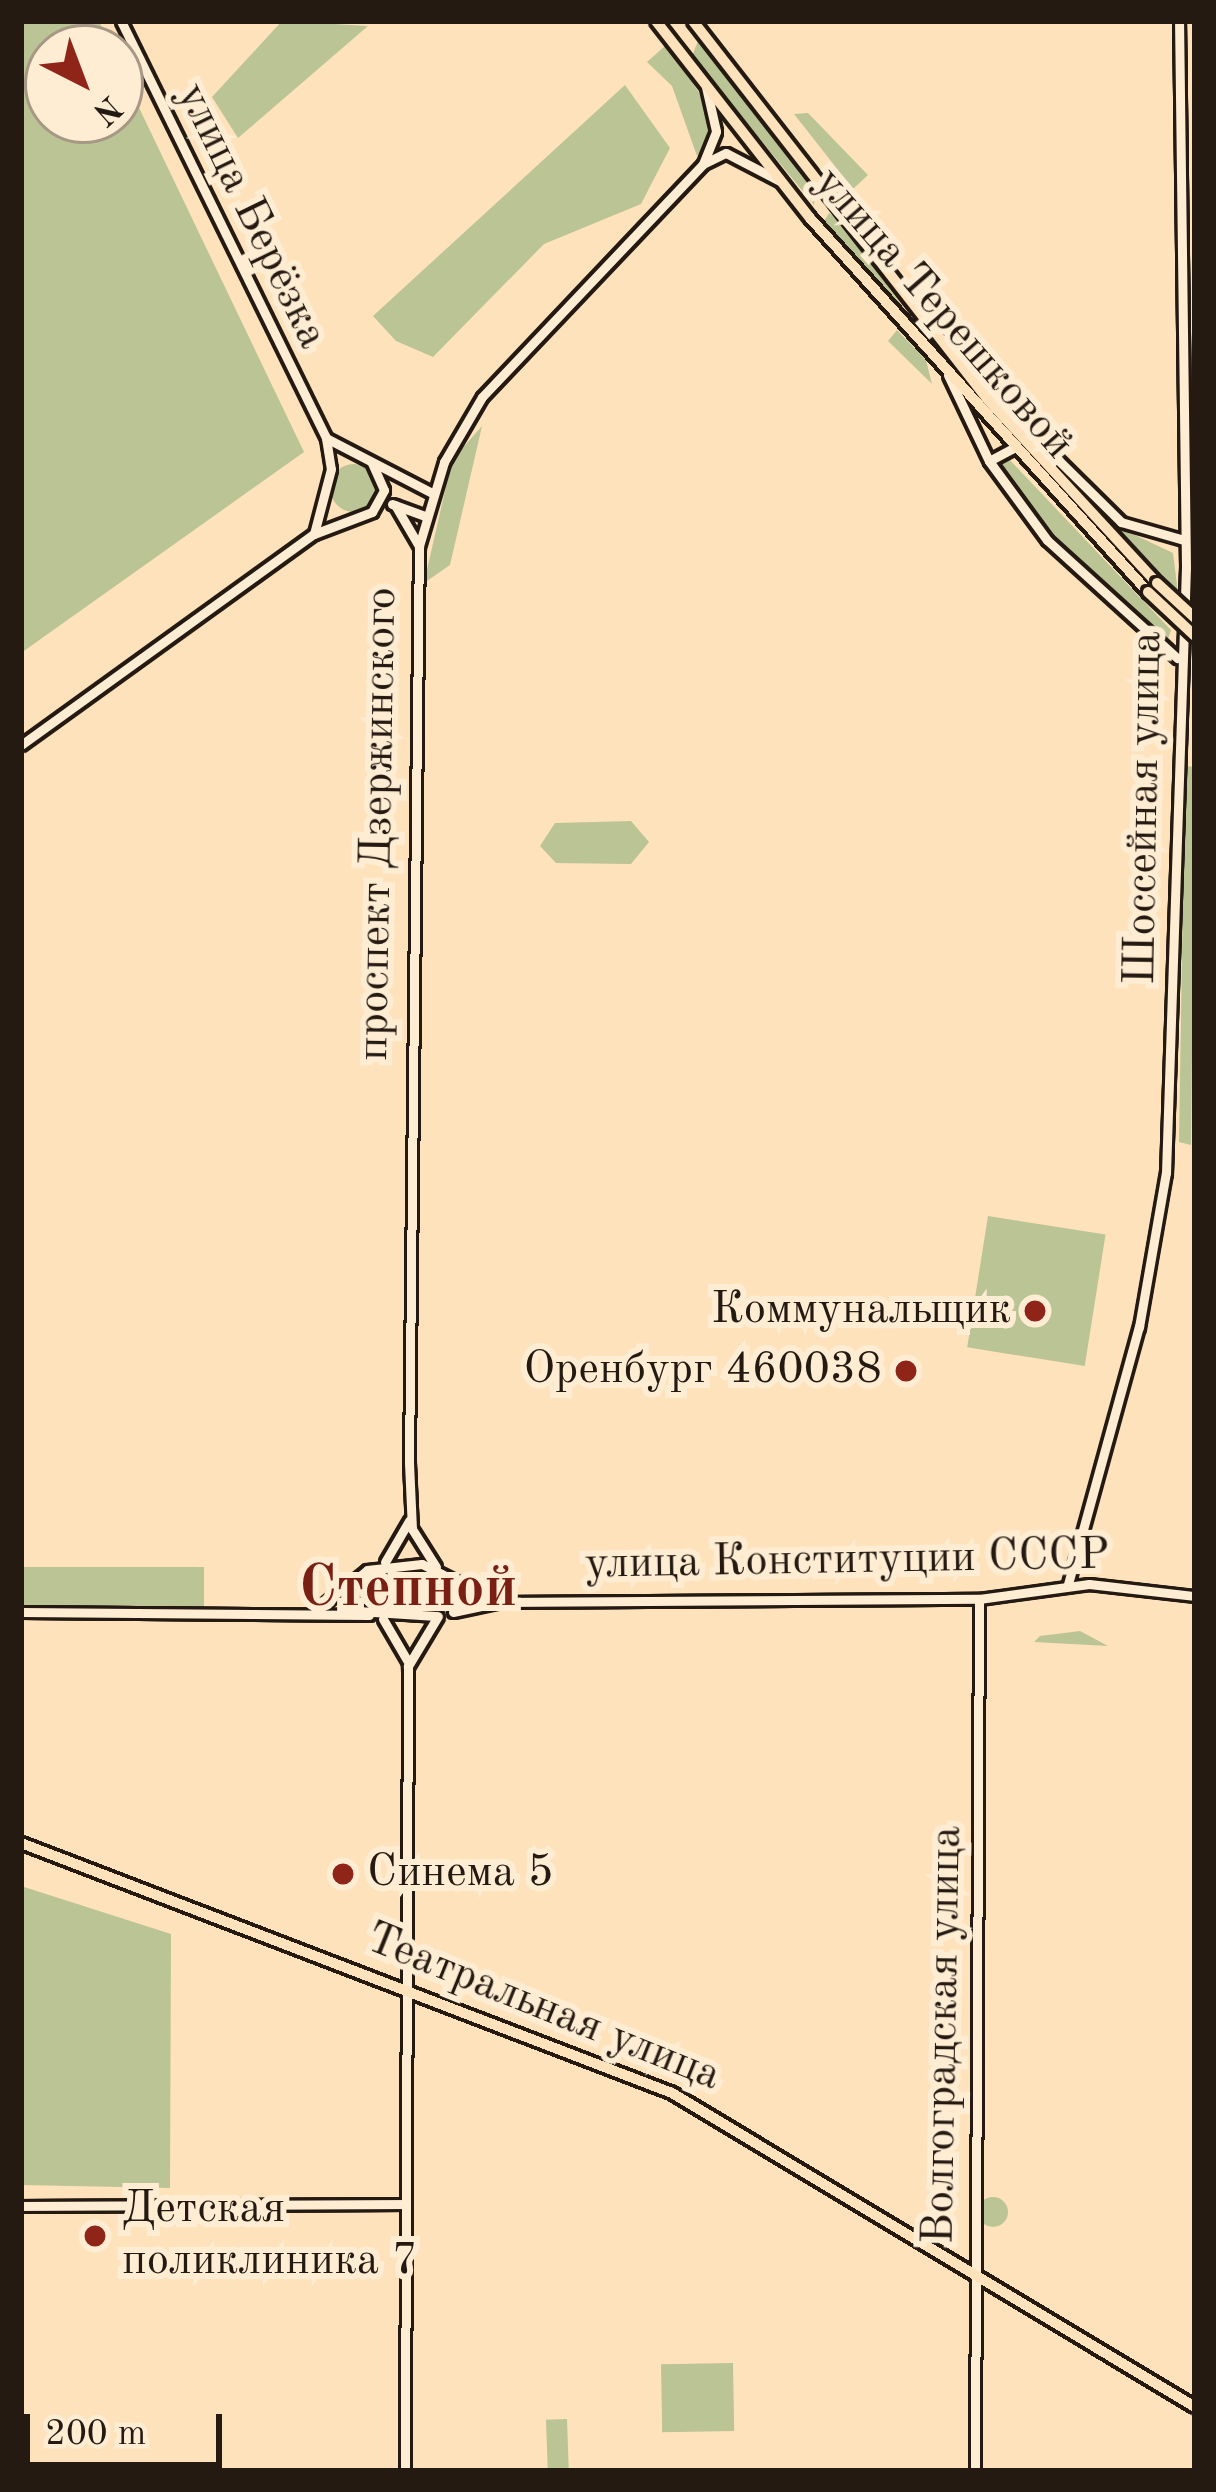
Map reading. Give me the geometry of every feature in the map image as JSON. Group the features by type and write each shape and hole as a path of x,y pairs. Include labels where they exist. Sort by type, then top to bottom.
{"main road":[{"name":"улица Берёзка","path":"121,21 326,438"},
{"name":"улица Терешковой","path":"656,21 780,182 1012,449 1152,587 1195,618"},
{"name":"Шоссейная улица","path":"1068,1584 1164,1195 1184,540 1179,21"},
{"path":"680,52 697,26"},
{"name":"улица Терешковой","path":"697,26 959,364 1195,636"},
{"path":"703,164 716,131 706,87"},
{"path":"703,164 742,157 780,182"},
{"name":"проспект Дзержинского","path":"436,1567 410,1515 409,650 419,546 432,494 512,358 703,164"},
{"path":"810,218 832,200"},
{"path":"933,358 946,347"},
{"path":"959,364 1041,432 1121,522 1184,540"},
{"path":"948,375 988,461 1078,577 1177,658"},
{"path":"1025,442 1041,432"},
{"path":"326,438 432,494"},
{"path":"314,534 331,469 326,438"},
{"path":"988,461 1012,449"},
{"path":"331,469 357,458"},
{"path":"372,463 382,500"},
{"path":"325,499 346,516"},
{"path":"21,745 314,534 382,500 425,516"},
{"path":"394,505 419,546"},
{"name":"проспект Дзержинского","path":"382,1565 410,1515"},
{"path":"310,1613 347,1582 382,1565 436,1567"},
{"name":"улица Конституции СССР","path":"436,1567 500,1602"},
{"path":"347,1582 348,1604 375,1616 408,1666"},
{"path":"453,1612 467,1584"},
{"name":"улица Конституции СССР","path":"375,1616 438,1616 500,1602 979,1599 1068,1584 1195,1596"},
{"name":"Волгоградская улица","path":"975,2471 979,1599"},
{"path":"21,1612 375,1616"},
{"path":"405,2471 408,1666 438,1616"},
{"name":"Театральная улица","path":"21,1843 672,2093 1195,2407"},
{"path":"21,2206 405,2204"}],"green space":[{"path":"21,21 99,21 24,24 24,144 144,144 144,118 304,452 21,653"},
{"path":"282,21 368,26 238,138 212,97"},
{"path":"698,41 816,189 814,205 692,56"},
{"path":"666,45 705,101 709,141 697,156 672,86 647,62"},
{"path":"625,85 670,148 641,204 544,244 433,357 396,341 373,316"},
{"path":"808,113 868,175 853,189 794,114"},
{"path":"829,213 836,217 923,334 823,223"},
{"path":"897,330 926,360 932,384 888,341"},
{"path":"482,426 450,565 424,583 452,460"},
{"path":"1036,442 1118,527 1173,553 1178,593"},
{"path":"1006,456 1171,630 1168,639 1067,557 998,469"},
{"path":"354,464 371,471 378,488 371,505 354,512 337,505 330,488 337,471"},
{"path":"1185,766 1195,767 1191,1145 1179,1142"},
{"path":"631,821 649,842 631,864 556,863 540,846 555,823"},
{"name":"Коммунальщик","path":"988,1216 1106,1235 1085,1366 967,1347"},
{"path":"21,1567 204,1567 204,1607 21,1607"},
{"path":"399,1571 452,1582 458,1599 414,1612 348,1591"},
{"path":"1080,1631 1108,1646 1034,1642 1040,1636"},
{"path":"21,1886 171,1934 170,2188 21,2185"},
{"path":"993,2197 1004,2201 1008,2212 1004,2223 993,2227 982,2223 978,2212 982,2201"},
{"path":"733,2363 734,2431 662,2432 661,2364"},
{"path":"567,2419 569,2468 548,2469 546,2420"}],"place":[{"name":"Коммунальщик","path":"1035,1311"},
{"name":"Оренбург 460038","path":"906,1371"},
{"name":"Синема 5","path":"343,1874"},
{"name":"Детская поликлиника 7","path":"95,2236"}],"district":[{"name":"Степной","path":"408,1591"}]}
